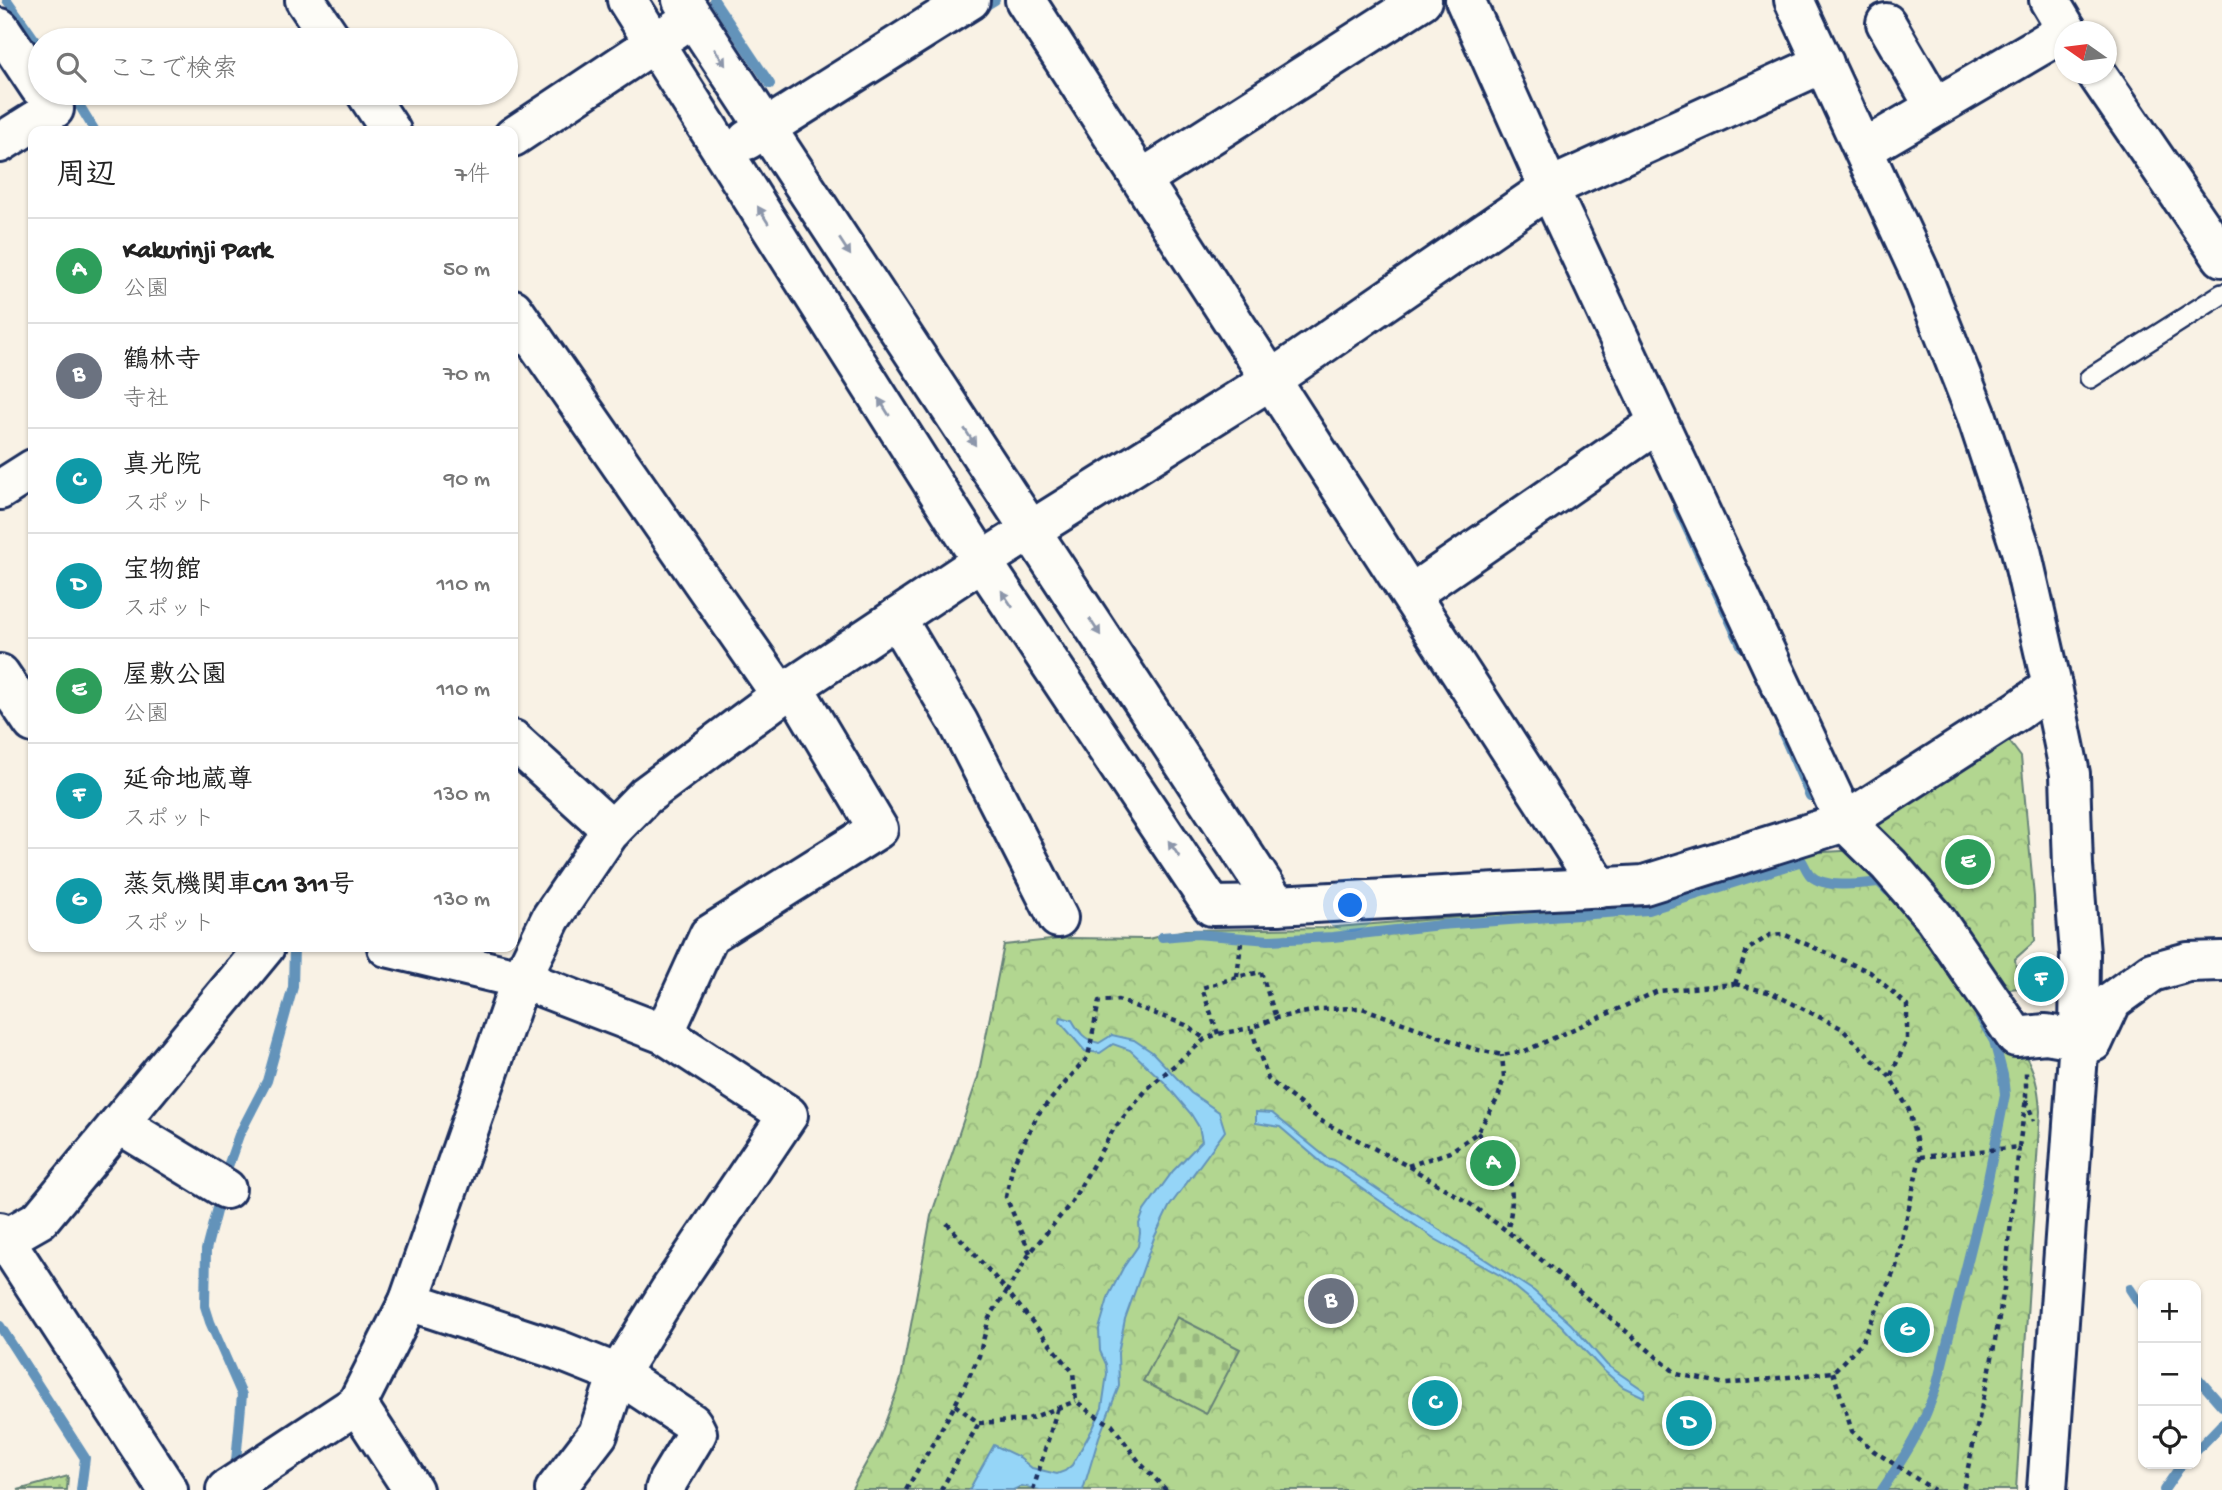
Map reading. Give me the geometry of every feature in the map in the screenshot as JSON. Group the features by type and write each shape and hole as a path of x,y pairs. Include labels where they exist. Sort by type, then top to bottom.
{"street":[{"path":"305,0 324,28"},
{"path":"627,0 982,561 1212,906 1277,905 1644,885 1844,822 2052,686"},
{"path":"725,155 970,0"},
{"path":"1026,0 1600,888"},
{"path":"1142,179 1422,0"},
{"path":"1465,0 1540,194 1649,430 1844,822 1889,865 1934,917 2016,1037 2046,1034 2093,1042 2112,1001 2152,972 2188,962 2222,961"},
{"path":"1794,0 1922,277 1976,414 2021,550 2070,774 2073,866 2080,954 2079,1040 2047,1490"},
{"path":"518,135 655,44 688,8 1277,905"},
{"path":"1886,23 1935,107"},
{"path":"1864,149 1935,107 2054,26"},
{"path":"0,28 28,70"},
{"path":"226,1490 357,1404 410,1301 521,979 551,918 612,830 645,796 787,691 982,561 1272,379 1540,194 1824,63"},
{"path":"2104,84 2222,257"},
{"path":"0,143 51,105"},
{"path":"374,105 388,126"},
{"path":"518,316 787,691 878,829 709,935 664,1034"},
{"path":"1411,594 1649,430"},
{"path":"0,490 28,472"},
{"path":"896,618 958,722 1058,918"},
{"path":"0,674 28,716"},
{"path":"518,745 612,830"},
{"path":"168,1490 3,1235 40,1219 120,1124 254,952"},
{"path":"408,952 521,979 664,1034 788,1115 670,1290 618,1374 598,1434 555,1490"},
{"path":"120,1124 226,1189"},
{"path":"410,1301 558,1350 618,1374 692,1423 696,1433 665,1490"},
{"path":"357,1404 413,1490"}],"lane":[{"path":"2090,378 2222,293"}],"path":[{"path":"1735,984 1747,950 1770,935 1783,934 1870,972 1907,1005 1907,1040 1890,1077"},
{"path":"1218,1034 1202,988 1237,977 1261,972 1276,1018"},
{"path":"906,1490 955,1405 979,1356 989,1318 1030,1253 1070,1203 1113,1129 1149,1088 1205,1039 1251,1028 1276,1018 1322,1009 1362,1008 1474,1049 1502,1055 1525,1051 1658,991 1735,984 1772,993 1841,1028 1890,1077 1909,1110 1920,1157 1896,1268 1863,1342 1833,1373 1726,1384 1677,1374 1507,1231 1408,1166 1323,1122 1268,1079 1251,1028"},
{"path":"1030,1253 1006,1197 1013,1164 1038,1114 1088,1057 1100,1001 1118,1000 1186,1025 1205,1039"},
{"path":"1963,1490 1990,1369 2004,1289 2027,1065 2016,1037"},
{"path":"1408,1166 1450,1152 1477,1133 1498,1098 1504,1077 1502,1055"},
{"path":"1477,1133 1504,1161 1512,1188 1513,1211 1507,1231"},
{"path":"1920,1157 2019,1147"},
{"path":"945,1221 1073,1372 1076,1401 1112,1425 1140,1463 1167,1490"},
{"path":"1833,1373 1852,1431 1874,1451 1934,1490"},
{"path":"955,1405 979,1423 1026,1420 1076,1401"},
{"path":"1033,1490 1058,1407"},
{"path":"942,1490 979,1423"}],"green space":[{"path":"2006,737 2021,757 2034,897 2035,941 2015,959 2018,988 2000,990 1863,825"},
{"path":"1860,850 2024,1054 2036,1081 2040,1111 2016,1490 851,1490 878,1442 901,1379 931,1216 978,1077 1004,945 1070,938 1148,939 1185,930 1324,928 1644,902 1806,853"},
{"path":"1177,1317 1240,1349 1206,1414 1143,1381"},
{"path":"68,1476 67,1490 18,1490"}],"water":[{"path":"1061,1017 1072,1020 1082,1035 1094,1042 1099,1043 1112,1035 1134,1040 1152,1052 1191,1093 1219,1112 1225,1131 1169,1207 1154,1238 1125,1319 1118,1353 1119,1386 1099,1437 1083,1490 1040,1490 1022,1486 1013,1490 969,1490 994,1445 1017,1456 1032,1468 1057,1474 1072,1465 1102,1408 1107,1374 1100,1351 1099,1329 1109,1295 1138,1246 1139,1224 1144,1211 1173,1171 1202,1141 1199,1127 1191,1114 1164,1082 1130,1050 1113,1044 1100,1053 1085,1051 1060,1022"},
{"path":"1256,1112 1272,1113 1327,1158 1334,1160 1534,1291 1571,1324 1607,1365 1645,1391 1644,1397 1623,1387 1603,1370 1561,1325 1503,1277 1435,1239 1334,1169 1327,1167 1280,1127 1256,1123"}],"waterway":[{"path":"7,0 28,30"},
{"path":"714,0 770,84"},
{"path":"977,11 995,0"},
{"path":"79,105 92,126"},
{"path":"1678,509 1742,647"},
{"path":"1783,734 1810,796"},
{"path":"1162,937 1196,934 1269,940 1333,937 1440,925 1648,910 1802,861 1810,874 1825,883 1844,885 1879,882 1888,891"},
{"path":"236,1461 242,1395 205,1306 206,1250 227,1169 239,1135 267,1081 293,987 294,952"},
{"path":"1882,1490 1914,1440 1932,1400 1987,1184 2005,1095 1994,1041 1980,1017"},
{"path":"2130,1289 2138,1301"},
{"path":"0,1326 85,1458 81,1490"},
{"path":"2201,1382 2222,1406"},
{"path":"2201,1446 2222,1424"},
{"path":"2164,1490 2179,1469"}],"place":[{"name":"屋敷公園","path":"1968,862"},
{"name":"延命地蔵尊","path":"2041,979"},
{"name":"Kakurinji Park","path":"1493,1163"},
{"name":"鶴林寺","path":"1331,1301"},
{"name":"蒸気機関車C11 311号","path":"1907,1330"},
{"name":"真光院","path":"1435,1403"},
{"name":"宝物館","path":"1689,1423"}]}
